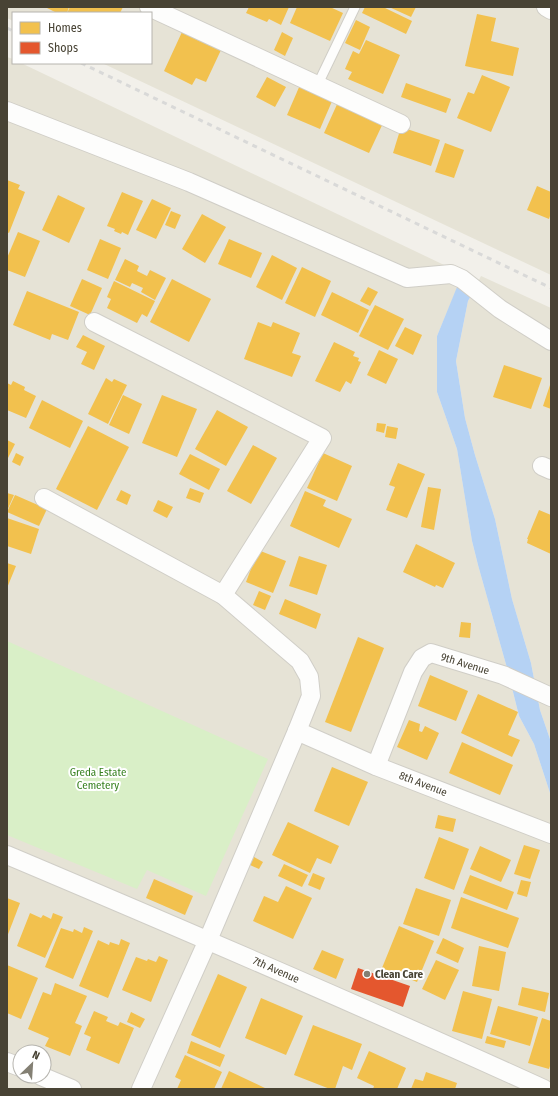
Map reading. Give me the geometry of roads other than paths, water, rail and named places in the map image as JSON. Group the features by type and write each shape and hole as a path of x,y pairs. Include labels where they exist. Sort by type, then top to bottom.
{"street":[{"path":"149,7 401,124"},
{"path":"546,7 551,10"},
{"path":"7,111 189,182 407,278 451,274 462,279 500,309 551,341"},
{"path":"94,322 322,438 223,595"},
{"path":"44,498 223,595 300,661 309,678 311,696 297,731 208,940 141,1089"},
{"name":"9th Avenue","path":"376,766 412,672 422,658 431,653 503,675 549,696"},
{"name":"8th Avenue","path":"297,731 376,766 551,834"},
{"name":"7th Avenue","path":"7,855 208,940 432,1038 544,1089"},
{"path":"52,1081 72,1089"}],"lane":[{"path":"317,86 355,7"}],"water":[{"path":"457,287 473,292 468,301 456,361 465,418 495,519 512,599 531,663 540,710 551,742 551,796 534,744 519,716 472,541 457,449 437,392 437,336"}],"railway":[{"path":"7,28 12,30"},
{"path":"83,64 551,288"}],"place":[{"name":"Clean Care","path":"367,974"}],"park label":[{"name":"Greda Estate Cemetery","path":"98,778"}]}
